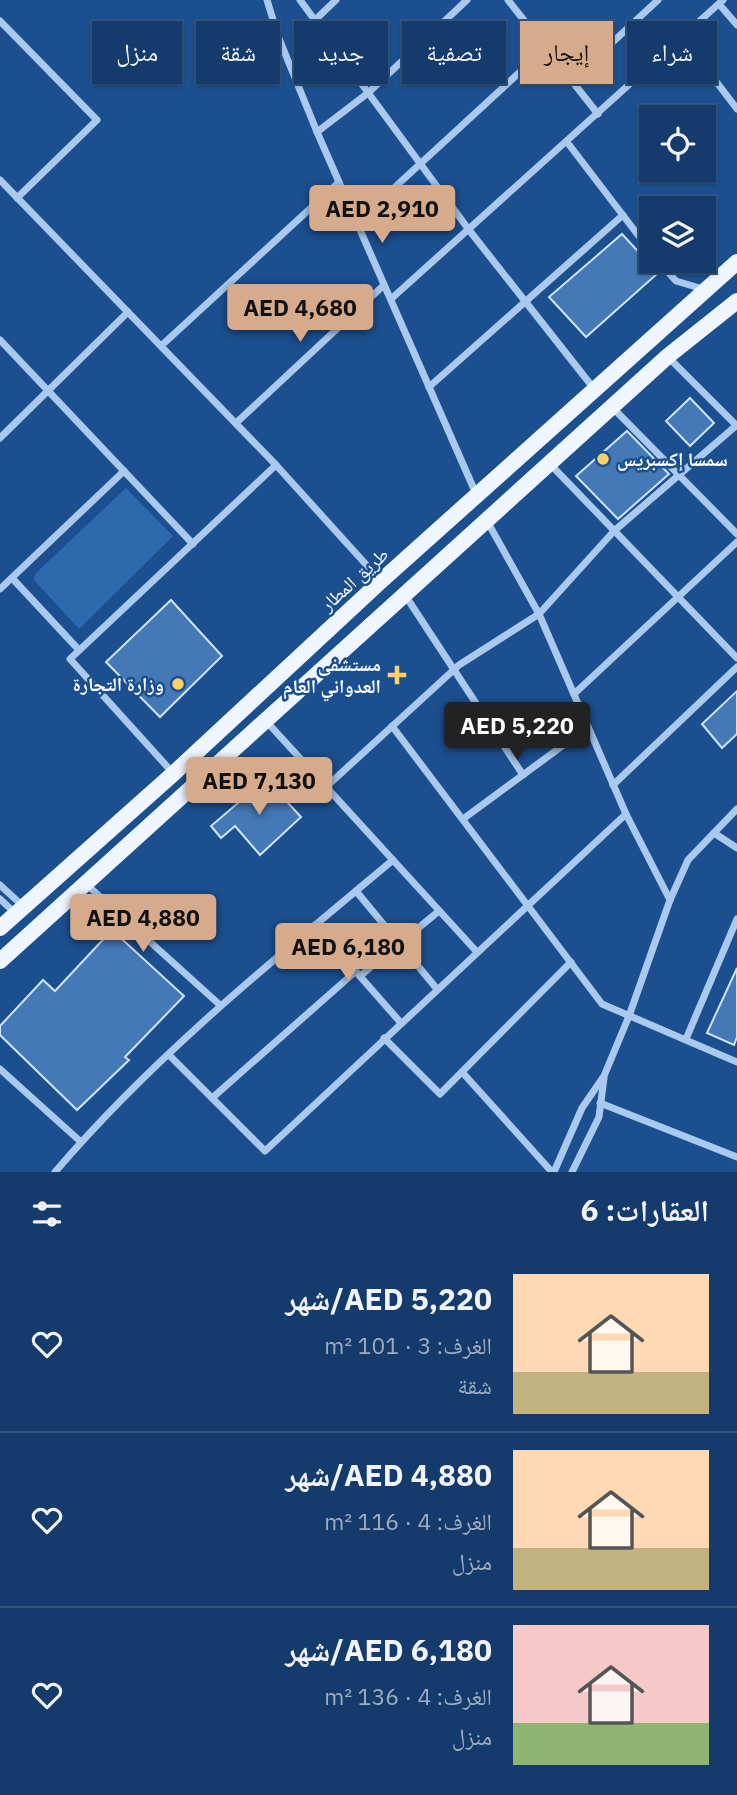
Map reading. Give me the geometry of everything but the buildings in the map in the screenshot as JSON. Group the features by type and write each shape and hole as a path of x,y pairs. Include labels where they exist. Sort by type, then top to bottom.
{"main road":[{"name":"طريق المطار","path":"0,928 737,262"},
{"path":"0,961 611,407 737,300"}],"street":[{"path":"267,0 278,36 317,132 477,497"},
{"path":"300,0 469,230 595,390"},
{"path":"315,20 336,0"},
{"path":"317,132 368,93 467,0"},
{"path":"508,0 525,21"},
{"path":"613,42 658,0"},
{"path":"701,21 721,2 737,25"},
{"path":"0,21 97,120 17,198"},
{"path":"357,222 520,72"},
{"path":"717,83 737,109"},
{"path":"575,84 598,114"},
{"path":"391,299 632,84"},
{"path":"567,142 639,236"},
{"path":"0,180 276,465 381,581"},
{"path":"161,346 339,182"},
{"path":"429,387 623,215"},
{"path":"669,273 676,281 705,290"},
{"path":"236,423 384,285"},
{"path":"0,438 128,312"},
{"path":"0,340 193,544"},
{"path":"326,787 454,670 539,614 614,531 737,426 668,356"},
{"path":"611,407 737,534"},
{"path":"549,463 737,658"},
{"path":"173,774 70,659 276,465"},
{"path":"0,589 124,471"},
{"path":"486,520 539,614 626,814 670,900"},
{"path":"574,694 737,542"},
{"path":"12,578 79,650"},
{"path":"405,594 523,775"},
{"path":"613,785 737,667"},
{"path":"265,721 477,952"},
{"path":"392,726 602,1004 737,1062"},
{"path":"463,819 588,727"},
{"path":"461,1072 553,1172 582,1108 604,1076 688,859 737,809"},
{"path":"169,1055 265,1151 626,814"},
{"path":"714,833 737,848"},
{"path":"55,1172 81,1142 220,1005 393,860"},
{"path":"86,883 220,1005"},
{"path":"0,885 20,911"},
{"path":"356,891 437,989"},
{"path":"0,899 20,911"},
{"path":"212,1098 358,974 439,911"},
{"path":"686,1039 737,919"},
{"path":"316,925 401,1023"},
{"path":"384,1038 440,1094 571,962"},
{"path":"0,1069 81,1142"},
{"path":"572,1172 598,1117 604,1076"},
{"path":"600,1103 737,1157"}],"shaded area":[{"path":"126,488 173,536 79,629 34,580 35,574"}],"place":[{"name":"سمسا إكسبريس","path":"603,459"},
{"name":"مستشفى العدواني العام","path":"397,675"},
{"name":"وزارة التجارة","path":"178,684"}]}
